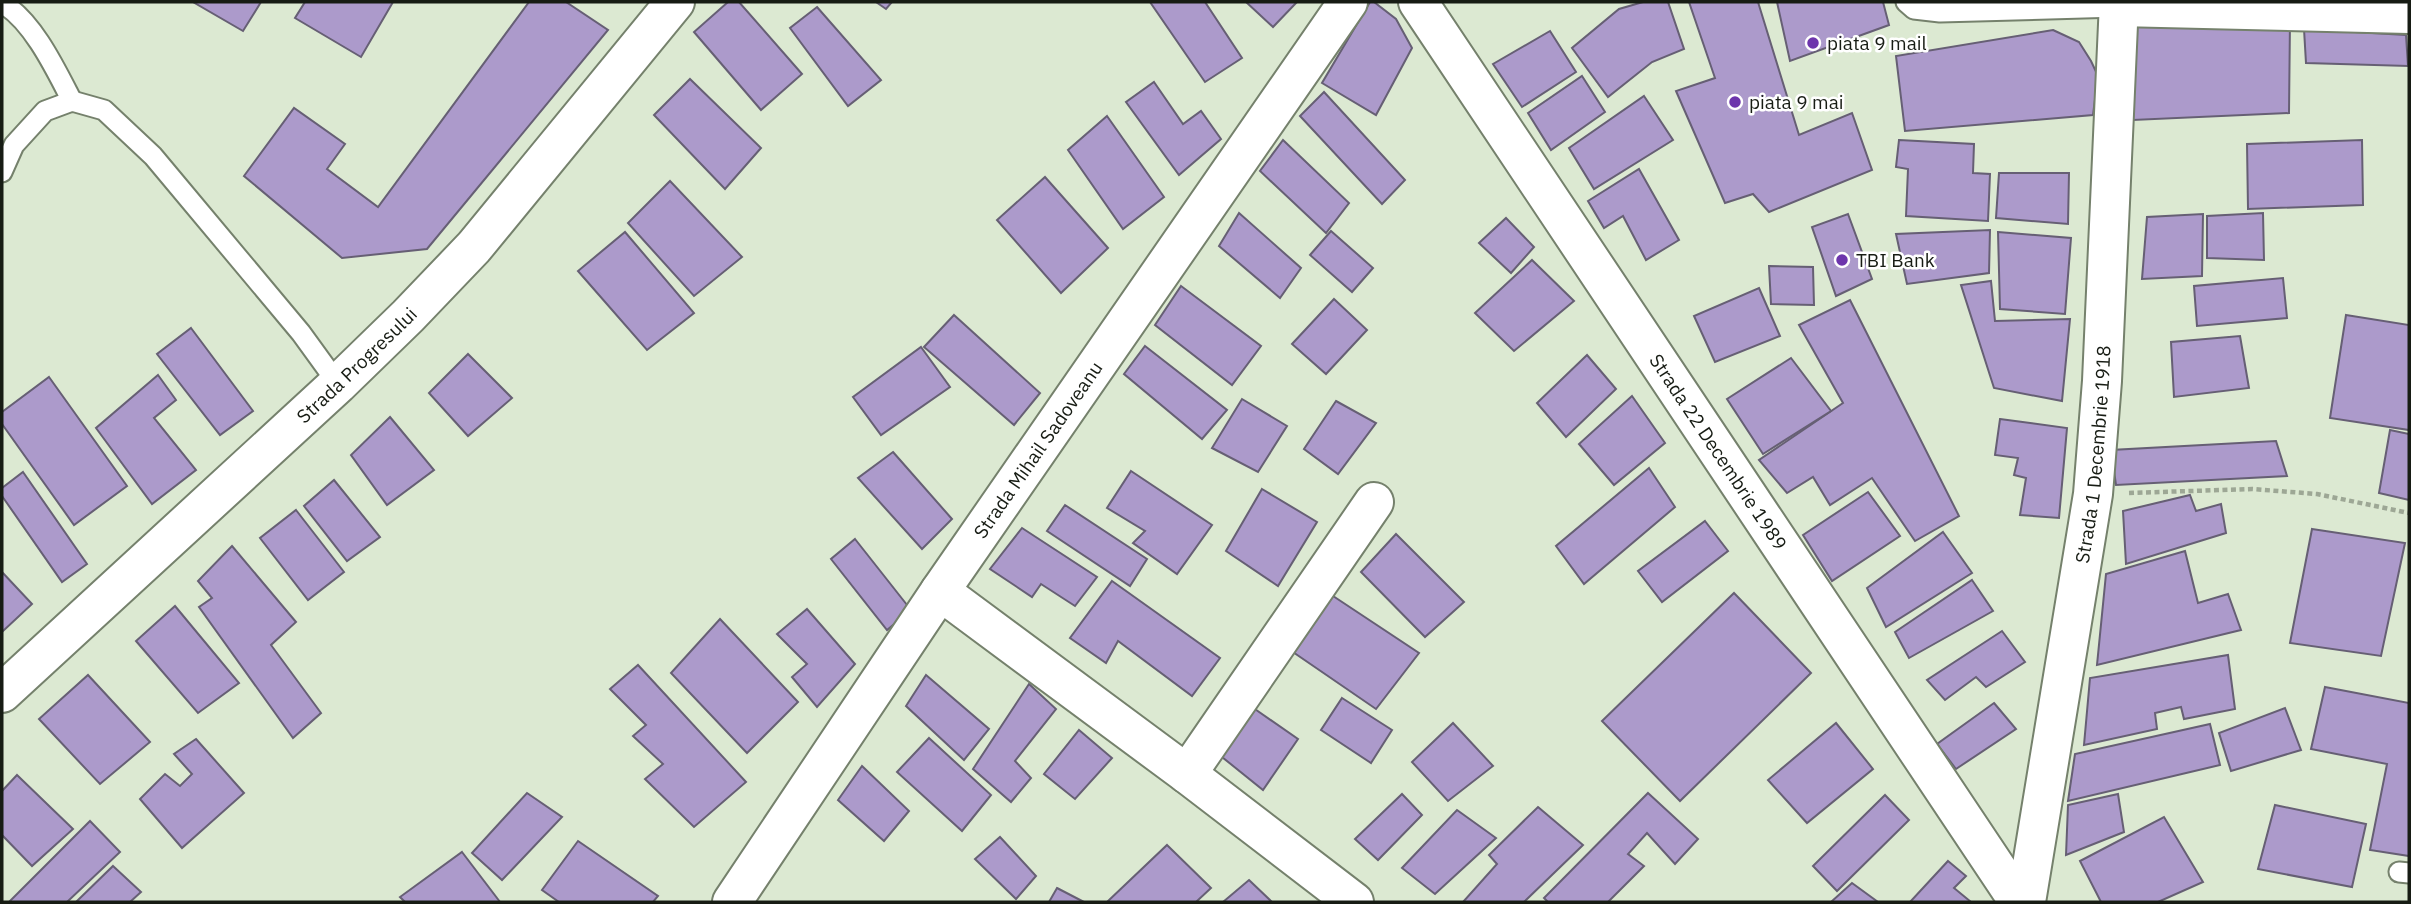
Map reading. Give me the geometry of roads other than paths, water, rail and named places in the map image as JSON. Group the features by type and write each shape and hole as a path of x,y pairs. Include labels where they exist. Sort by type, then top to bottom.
{"street":[{"name":"Strada Progresului","path":"2,693 338,384 474,247 675,2"},
{"name":"Strada Mihail Sadoveanu","path":"732,902 940,591 1348,2"},
{"name":"Strada 22 Decembrie 1989","path":"1418,2 2019,902"},
{"path":"2119,4 2409,14"},
{"name":"Strada 1 Decembrie 1918","path":"2026,902 2093,494 2102,381 2119,4"},
{"path":"1187,774 1374,502"},
{"path":"940,591 1354,902"}],"lane":[{"path":"1906,2 1914,9 1940,12 2119,4"},
{"path":"2,3 11,8 46,50 72,101"},
{"path":"2,172 14,145 45,111 72,101 104,110 153,156 301,332 338,384"}],"place":[{"name":"piata 9 mail","path":"1813,43"},
{"name":"piata 9 mai","path":"1735,102"},
{"name":"TBI Bank","path":"1842,260"}]}
